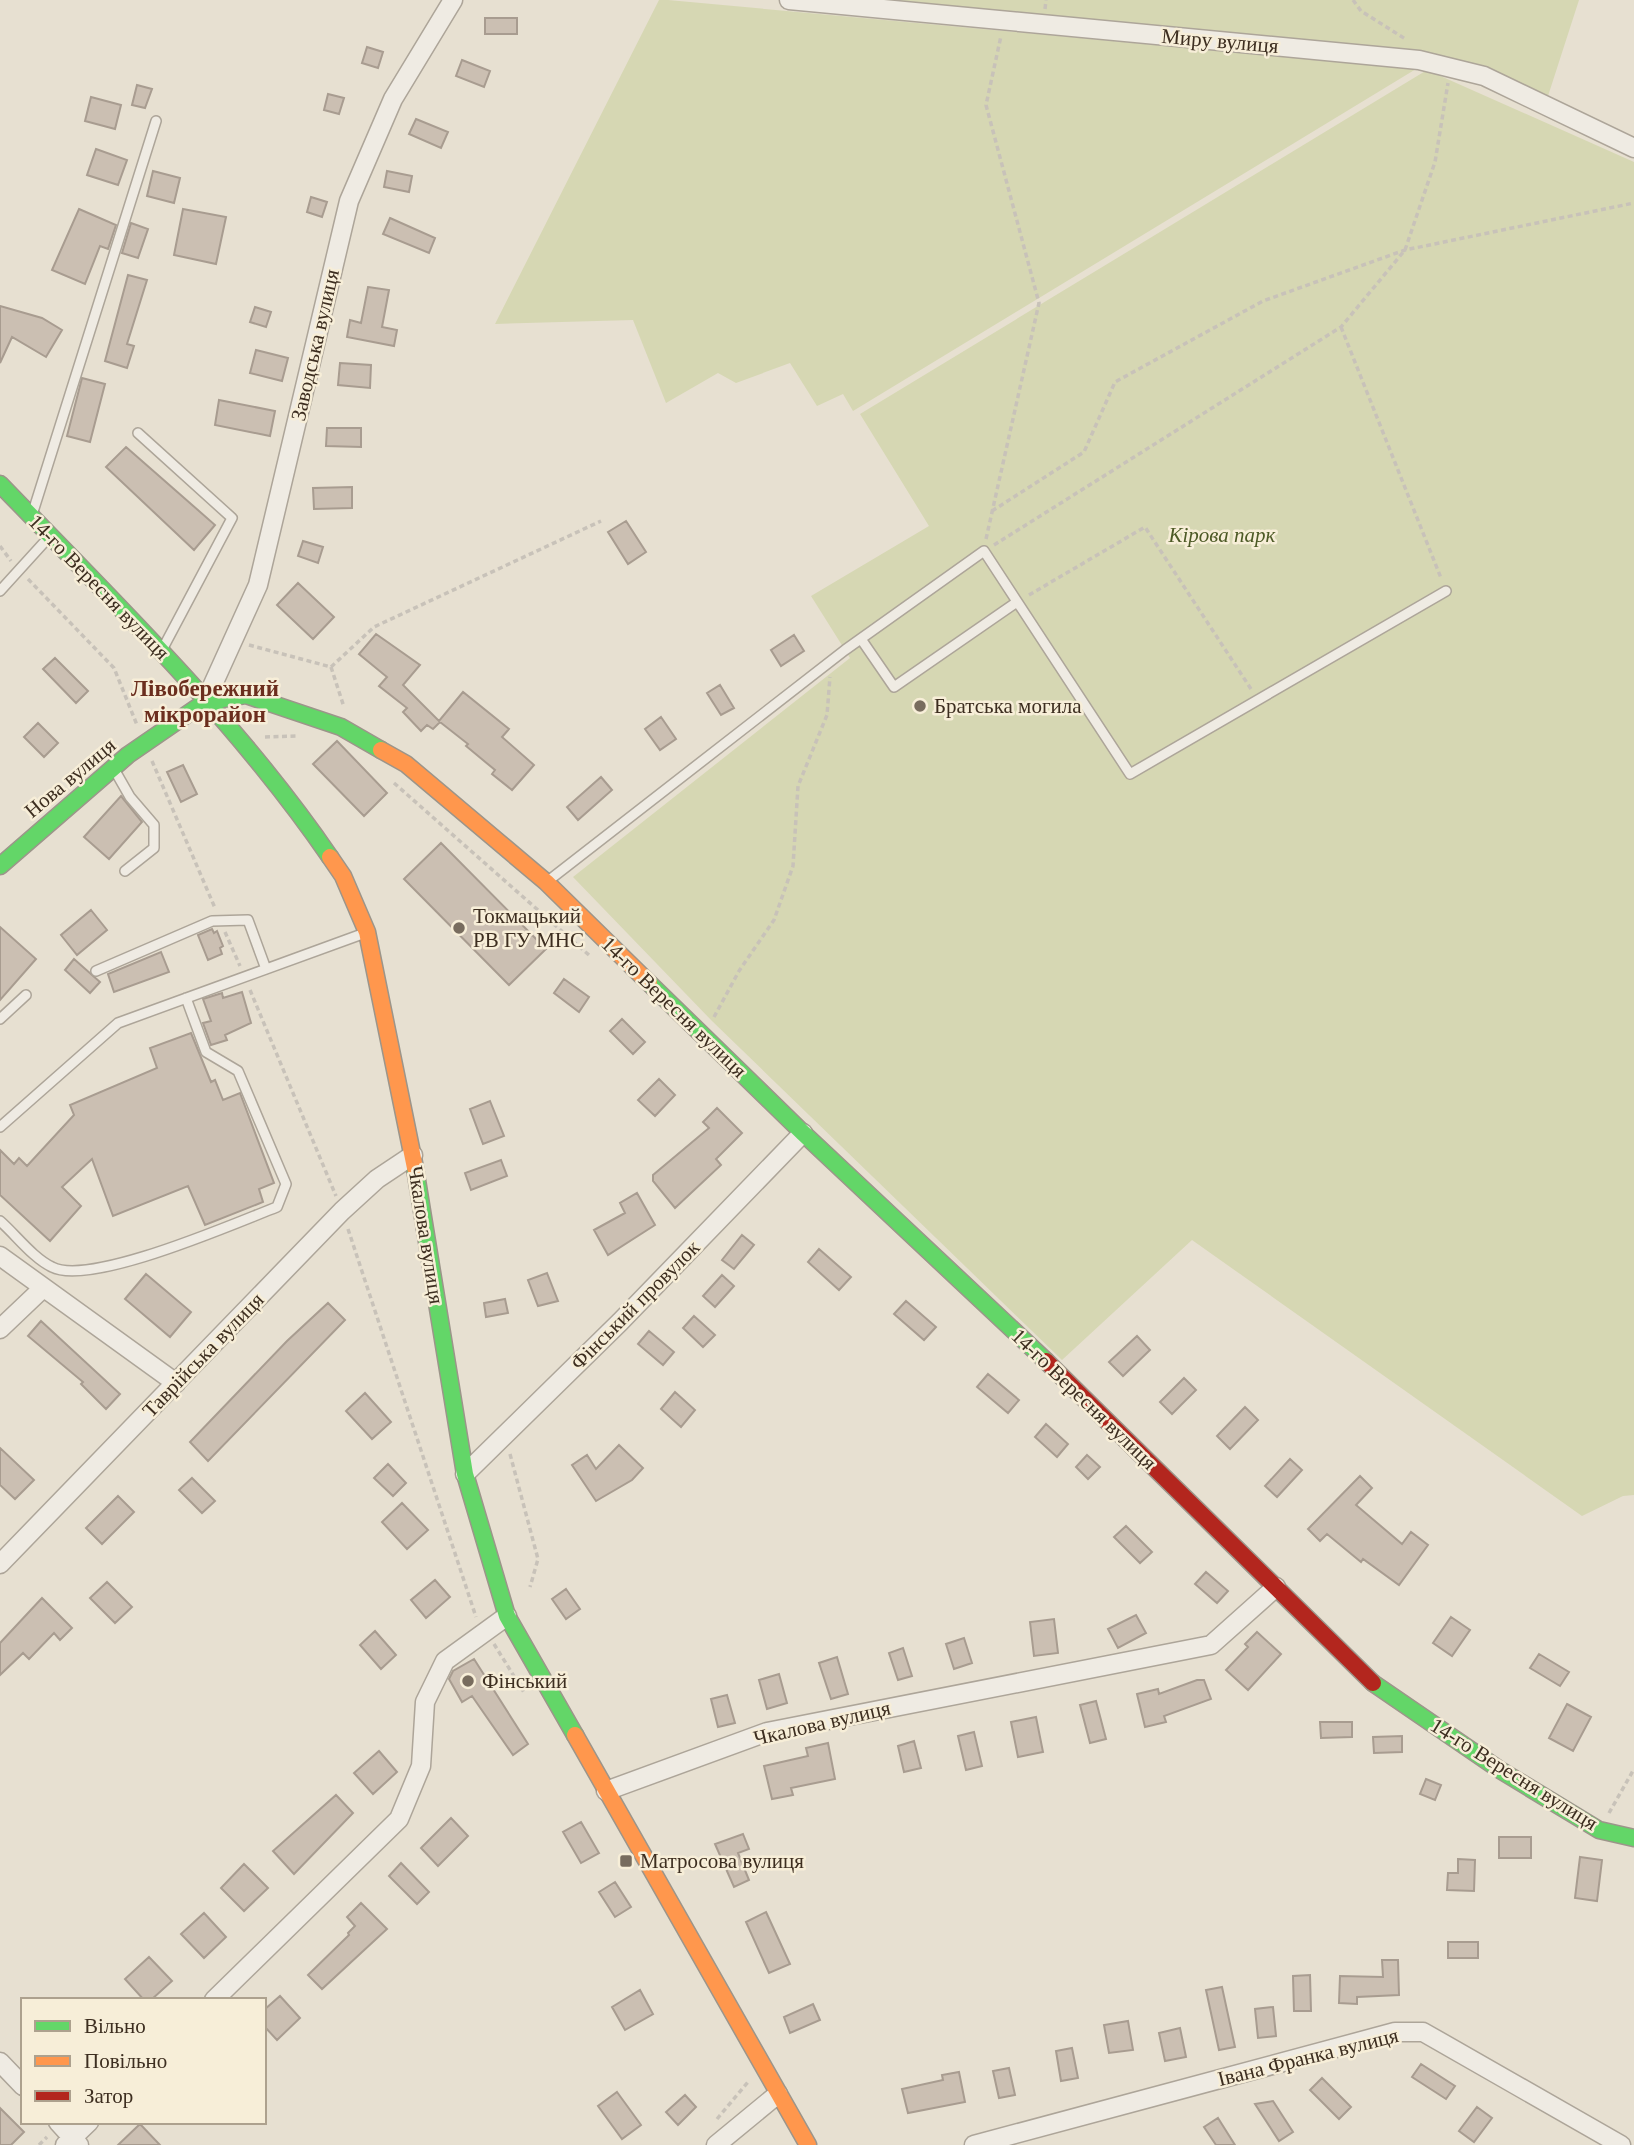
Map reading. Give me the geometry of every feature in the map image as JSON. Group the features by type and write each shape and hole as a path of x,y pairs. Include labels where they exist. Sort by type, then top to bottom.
{"street":[{"name":"Заводська вулиця","path":"205,702 258,585 349,201 393,99 453,0"},
{"name":"Миру вулиця","path":"789,0 1419,60 1484,76 1634,148"},
{"name":"14-го Вересня вулиця","path":"0,484 161,651 205,702 246,695 341,727 406,764 546,882 803,1133 1050,1365 1370,1681 1500,1770 1599,1830 1634,1838"},
{"name":"Нова вулиця","path":"0,866 113,768 205,702"},
{"name":"Чкалова вулиця","path":"205,702 238,737 308,825 343,876 367,932 413,1155 465,1474 506,1616 808,2145"},
{"name":"Фінський провулок","path":"465,1474 620,1322 803,1133"},
{"name":"Таврійська вулиця","path":"0,1564 342,1211 377,1179 413,1155"},
{"path":"0,1256 42,1289 176,1383"},
{"path":"0,1329 42,1289"},
{"name":"Чкалова вулиця","path":"606,1791 767,1732 1211,1646 1276,1587"},
{"path":"216,1998 399,1819 421,1766 425,1702 445,1661 481,1624 506,1616"},
{"name":"Івана Франка вулиця","path":"974,2145 1395,2032 1423,2032 1621,2145"},
{"path":"0,2062 21,2083"},
{"path":"716,2145 778,2094"},
{"path":"59,2124 72,2143 87,2124"}],"lane":[{"path":"32,516 156,121"},
{"path":"138,433 232,518 161,651"},
{"path":"0,591 49,537"},
{"path":"546,882 861,639 984,551 1130,774 1446,591"},
{"path":"861,639 894,687 1017,602"},
{"path":"113,768 130,797 154,825 154,848 125,872"},
{"path":"96,971 212,921 248,920 266,969"},
{"path":"0,1127 118,1023 367,932"},
{"path":"0,1019 26,995"},
{"path":"0,1221 53,1268 79,1269 113,1267 277,1207 286,1184 238,1071 206,1052 186,998"}],"path":[{"path":"1353,0 1362,11 1417,47"},
{"path":"984,551 1039,303 986,105 1004,21"},
{"path":"984,551 1341,327 1405,250 1435,162 1450,68"},
{"path":"991,512 1084,452 1115,382 1263,301 1405,250 1634,203"},
{"path":"1341,327 1446,591"},
{"path":"331,667 374,627 601,521"},
{"path":"1017,602 1145,527 1258,699"},
{"path":"0,546 18,569 114,668 342,1211 481,1624 530,1700"},
{"path":"234,641 331,667"},
{"path":"706,1037 739,971 774,920 793,866 798,786 827,715 831,685 828,664"},
{"path":"331,667 344,704 341,727"},
{"path":"238,737 301,736"},
{"path":"390,779 592,958"},
{"path":"519,1444 510,1454 538,1559 530,1587"},
{"path":"467,1627 481,1624"},
{"path":"1599,1830 1634,1769"},
{"path":"713,2124 748,2082"}],"green space":[{"path":"659,0 1416,69 853,411 843,394 817,406 790,363 736,383 718,373 666,403 633,320 495,324"},
{"path":"868,0 1579,0 1548,96 1488,68 1423,52"},
{"name":"Кірова парк","path":"1427,70 1634,162 1634,1495 1623,1496 1582,1516 1192,1240 1062,1360 712,1021 573,877 850,658 811,596 929,526 860,414"}],"building":[{"path":"485,18 517,18 517,34 485,34"},
{"path":"367,47 383,52 378,68 362,63"},
{"path":"462,60 490,71 484,87 456,76"},
{"path":"137,85 152,89 145,108 132,105"},
{"path":"328,94 344,98 339,114 324,110"},
{"path":"91,97 121,105 115,129 85,121"},
{"path":"416,119 448,132 441,148 409,134"},
{"path":"96,149 127,160 118,185 87,175"},
{"path":"153,171 180,178 174,203 147,196"},
{"path":"387,171 412,176 409,192 384,187"},
{"path":"311,197 327,202 322,217 307,212"},
{"path":"79,209 116,225 108,249 100,246 85,284 52,270"},
{"path":"183,209 226,217 216,264 174,255"},
{"path":"390,218 435,238 429,253 383,234"},
{"path":"131,223 148,229 138,258 122,253"},
{"path":"128,275 147,280 127,344 134,346 127,368 105,361"},
{"path":"368,287 389,290 382,327 397,330 394,346 347,337 350,320 361,323"},
{"path":"0,306 42,318 62,330 46,357 12,337 0,363"},
{"path":"255,307 271,312 266,327 250,322"},
{"path":"256,350 288,358 282,381 250,373"},
{"path":"340,363 371,365 370,388 338,385"},
{"path":"82,378 105,384 90,442 67,436"},
{"path":"219,400 275,411 270,436 215,425"},
{"path":"327,428 361,428 361,447 326,446"},
{"path":"126,447 215,525 194,550 106,467"},
{"path":"352,487 352,508 314,509 313,488"},
{"path":"626,521 646,552 628,564 608,532"},
{"path":"303,541 323,547 318,563 298,556"},
{"path":"298,583 334,617 313,639 277,605"},
{"path":"376,634 420,665 403,685 439,721 463,692 509,729 502,737 534,765 512,790 492,774 495,770 466,746 468,744 440,722 433,729 427,725 421,731 403,712 407,708 379,686 387,677 359,654"},
{"path":"794,635 804,651 781,666 771,650"},
{"path":"55,658 88,691 76,703 43,669"},
{"path":"720,685 734,708 721,715 707,693"},
{"path":"661,717 676,739 660,750 645,729"},
{"path":"38,723 58,743 44,757 24,737"},
{"path":"337,741 387,793 364,816 313,764"},
{"path":"183,765 197,794 181,802 167,772"},
{"path":"601,777 612,790 578,820 567,807"},
{"path":"121,796 142,822 109,859 84,837"},
{"path":"441,843 546,949 509,985 404,879"},
{"path":"91,910 107,930 77,955 61,935"},
{"path":"0,927 36,959 0,1000"},
{"path":"212,929 214,933 217,931 223,946 220,948 222,954 208,960 198,935"},
{"path":"161,952 169,972 114,992 108,974"},
{"path":"74,959 100,982 90,993 65,970"},
{"path":"564,979 589,997 579,1012 554,993"},
{"path":"242,992 251,1023 225,1035 227,1040 211,1045 203,1023 211,1021 203,999 222,993 223,998"},
{"path":"622,1019 645,1042 633,1054 610,1031"},
{"path":"191,1033 211,1082 215,1080 223,1100 240,1093 274,1183 259,1189 263,1202 205,1225 188,1186 113,1216 92,1159 62,1187 81,1206 50,1241 0,1195 0,1150 14,1164 19,1158 27,1166 74,1115 70,1105 157,1068 150,1048"},
{"path":"659,1079 675,1095 655,1116 638,1100"},
{"path":"490,1101 504,1136 483,1144 470,1109"},
{"path":"717,1108 742,1133 716,1159 721,1165 675,1208 653,1181 653,1175 709,1128 703,1122"},
{"path":"501,1160 507,1176 471,1190 465,1173"},
{"path":"637,1193 655,1225 608,1255 594,1230 625,1213 620,1203"},
{"path":"742,1235 754,1245 734,1269 722,1260"},
{"path":"819,1249 851,1277 839,1290 808,1262"},
{"path":"547,1273 558,1301 538,1306 528,1280"},
{"path":"146,1274 191,1312 170,1337 125,1299"},
{"path":"722,1275 734,1286 715,1307 703,1296"},
{"path":"505,1299 508,1313 486,1317 484,1303"},
{"path":"906,1301 936,1327 924,1340 894,1314"},
{"path":"328,1303 345,1320 208,1461 190,1442 287,1341"},
{"path":"694,1316 715,1335 703,1347 683,1328"},
{"path":"41,1321 120,1394 106,1409 81,1384 83,1382 28,1336"},
{"path":"649,1331 674,1352 663,1365 638,1344"},
{"path":"1137,1336 1150,1350 1123,1376 1109,1362"},
{"path":"988,1374 1019,1400 1008,1413 977,1387"},
{"path":"1184,1378 1196,1390 1172,1414 1160,1402"},
{"path":"675,1392 695,1410 681,1427 661,1409"},
{"path":"365,1393 391,1422 372,1439 346,1411"},
{"path":"1245,1407 1258,1420 1230,1449 1217,1436"},
{"path":"1046,1424 1068,1444 1057,1457 1035,1437"},
{"path":"619,1445 643,1468 632,1480 596,1501 572,1465 587,1455 596,1469"},
{"path":"0,1448 34,1480 15,1499 0,1485"},
{"path":"1087,1455 1100,1467 1088,1479 1076,1467"},
{"path":"1290,1459 1302,1470 1277,1497 1265,1486"},
{"path":"388,1464 406,1483 393,1496 374,1478"},
{"path":"1360,1476 1372,1488 1356,1505 1402,1544 1411,1532 1428,1545 1399,1585 1363,1559 1361,1562 1327,1534 1320,1541 1308,1529"},
{"path":"192,1478 215,1501 202,1513 179,1490"},
{"path":"118,1496 134,1512 102,1544 86,1528"},
{"path":"402,1503 428,1530 407,1549 382,1522"},
{"path":"1126,1526 1152,1552 1140,1563 1114,1537"},
{"path":"1206,1572 1228,1591 1217,1603 1195,1584"},
{"path":"435,1580 450,1597 426,1618 411,1600"},
{"path":"107,1582 132,1607 115,1623 90,1598"},
{"path":"566,1589 580,1609 566,1619 552,1599"},
{"path":"42,1598 72,1628 60,1640 54,1633 29,1659 23,1653 0,1675 0,1643"},
{"path":"1136,1615 1146,1633 1118,1648 1108,1629"},
{"path":"1451,1617 1470,1630 1452,1656 1433,1643"},
{"path":"1054,1619 1058,1653 1034,1656 1030,1622"},
{"path":"375,1631 396,1655 381,1669 360,1645"},
{"path":"1257,1632 1281,1654 1248,1690 1226,1670 1248,1647 1245,1644"},
{"path":"964,1638 972,1663 954,1669 946,1644"},
{"path":"903,1648 912,1676 898,1680 889,1653"},
{"path":"1539,1654 1569,1672 1560,1686 1530,1668"},
{"path":"837,1657 848,1694 831,1699 819,1663"},
{"path":"474,1659 528,1744 513,1755 472,1696 462,1702 449,1679 453,1671"},
{"path":"779,1674 787,1703 767,1709 759,1680"},
{"path":"1204,1680 1211,1699 1164,1716 1166,1722 1145,1727 1137,1694 1158,1689 1159,1694"},
{"path":"727,1695 735,1723 718,1727 711,1699"},
{"path":"1096,1701 1106,1739 1090,1743 1080,1705"},
{"path":"1567,1704 1591,1717 1573,1751 1549,1738"},
{"path":"1036,1717 1043,1752 1018,1757 1011,1722"},
{"path":"1320,1722 1352,1722 1352,1737 1321,1738"},
{"path":"974,1732 982,1766 966,1770 958,1736"},
{"path":"1402,1736 1402,1752 1374,1753 1373,1737"},
{"path":"914,1741 921,1768 904,1772 898,1746"},
{"path":"828,1743 835,1779 791,1788 793,1795 772,1799 764,1766 808,1756 806,1748"},
{"path":"379,1751 397,1772 373,1794 354,1773"},
{"path":"1426,1779 1441,1785 1435,1800 1420,1794"},
{"path":"336,1795 353,1813 294,1874 273,1851"},
{"path":"451,1818 468,1836 438,1866 421,1848"},
{"path":"581,1822 599,1853 581,1863 563,1832"},
{"path":"743,1834 749,1849 738,1853 749,1880 734,1887 715,1844"},
{"path":"1499,1837 1531,1837 1531,1858 1499,1858"},
{"path":"1580,1857 1602,1860 1597,1901 1575,1898"},
{"path":"1458,1859 1475,1860 1474,1891 1447,1890 1448,1873 1458,1873"},
{"path":"401,1863 429,1892 417,1904 389,1876"},
{"path":"244,1864 268,1888 244,1911 221,1888"},
{"path":"615,1882 631,1907 615,1917 599,1892"},
{"path":"361,1903 387,1929 322,1989 308,1975 349,1935 355,1926 347,1917"},
{"path":"766,1912 790,1964 769,1973 746,1922"},
{"path":"204,1913 226,1937 204,1958 181,1934"},
{"path":"1448,1942 1478,1942 1478,1958 1448,1958"},
{"path":"149,1957 172,1981 153,1998 142,1998 125,1979"},
{"path":"1382,1960 1398,1960 1399,1995 1357,1997 1357,2004 1339,2003 1340,1976 1383,1977"},
{"path":"1310,1975 1311,2011 1294,2011 1293,1976"},
{"path":"1222,1987 1235,2047 1219,2050 1206,1990"},
{"path":"640,1990 653,2014 625,2030 612,2007"},
{"path":"280,1996 300,2018 277,2040 266,2028 266,2008"},
{"path":"813,2004 820,2020 790,2033 784,2017"},
{"path":"1273,2007 1276,2036 1258,2038 1255,2009"},
{"path":"1128,2021 1133,2050 1109,2053 1104,2025"},
{"path":"1180,2028 1186,2057 1165,2061 1159,2033"},
{"path":"1072,2048 1078,2078 1061,2081 1056,2051"},
{"path":"1421,2064 1455,2086 1446,2099 1412,2077"},
{"path":"1009,2068 1015,2095 999,2098 993,2071"},
{"path":"959,2072 965,2102 908,2113 902,2089 943,2080 942,2075"},
{"path":"1322,2078 1351,2107 1339,2119 1310,2090"},
{"path":"617,2092 641,2125 622,2139 598,2106"},
{"path":"685,2095 696,2107 678,2125 666,2112"},
{"path":"1273,2101 1293,2132 1279,2141 1255,2104"},
{"path":"1477,2107 1492,2118 1474,2142 1459,2131"},
{"path":"0,2108 24,2132 11,2145 0,2145"},
{"path":"1218,2118 1235,2145 1216,2145 1204,2127"},
{"path":"140,2124 160,2145 118,2145"}],"traffic: fast":[{"path":"0,484 215,710 294,807 330,857"},
{"path":"0,866 128,755 205,702 246,695 341,727 381,750"},
{"path":"649,983 803,1133 1046,1361"},
{"path":"415,1168 465,1474 507,1616 575,1735"},
{"path":"1373,1683 1500,1770 1599,1830 1634,1838"}],"traffic: slow":[{"path":"381,750 406,764 546,882 649,983"},
{"path":"330,857 343,876 367,932 415,1168"},
{"path":"575,1735 808,2145"}],"traffic: jam":[{"path":"1046,1361 1373,1683"}],"place":[{"name":"Братська могила","path":"920,706"},
{"name":"Токмацький РВ ГУ МНС","path":"459,928"},
{"name":"Фінський","path":"468,1681"},
{"name":"Матросова вулиця","path":"626,1861"}],"district":[{"name":"Лівобережний мікрорайон","path":"205,701"}]}
